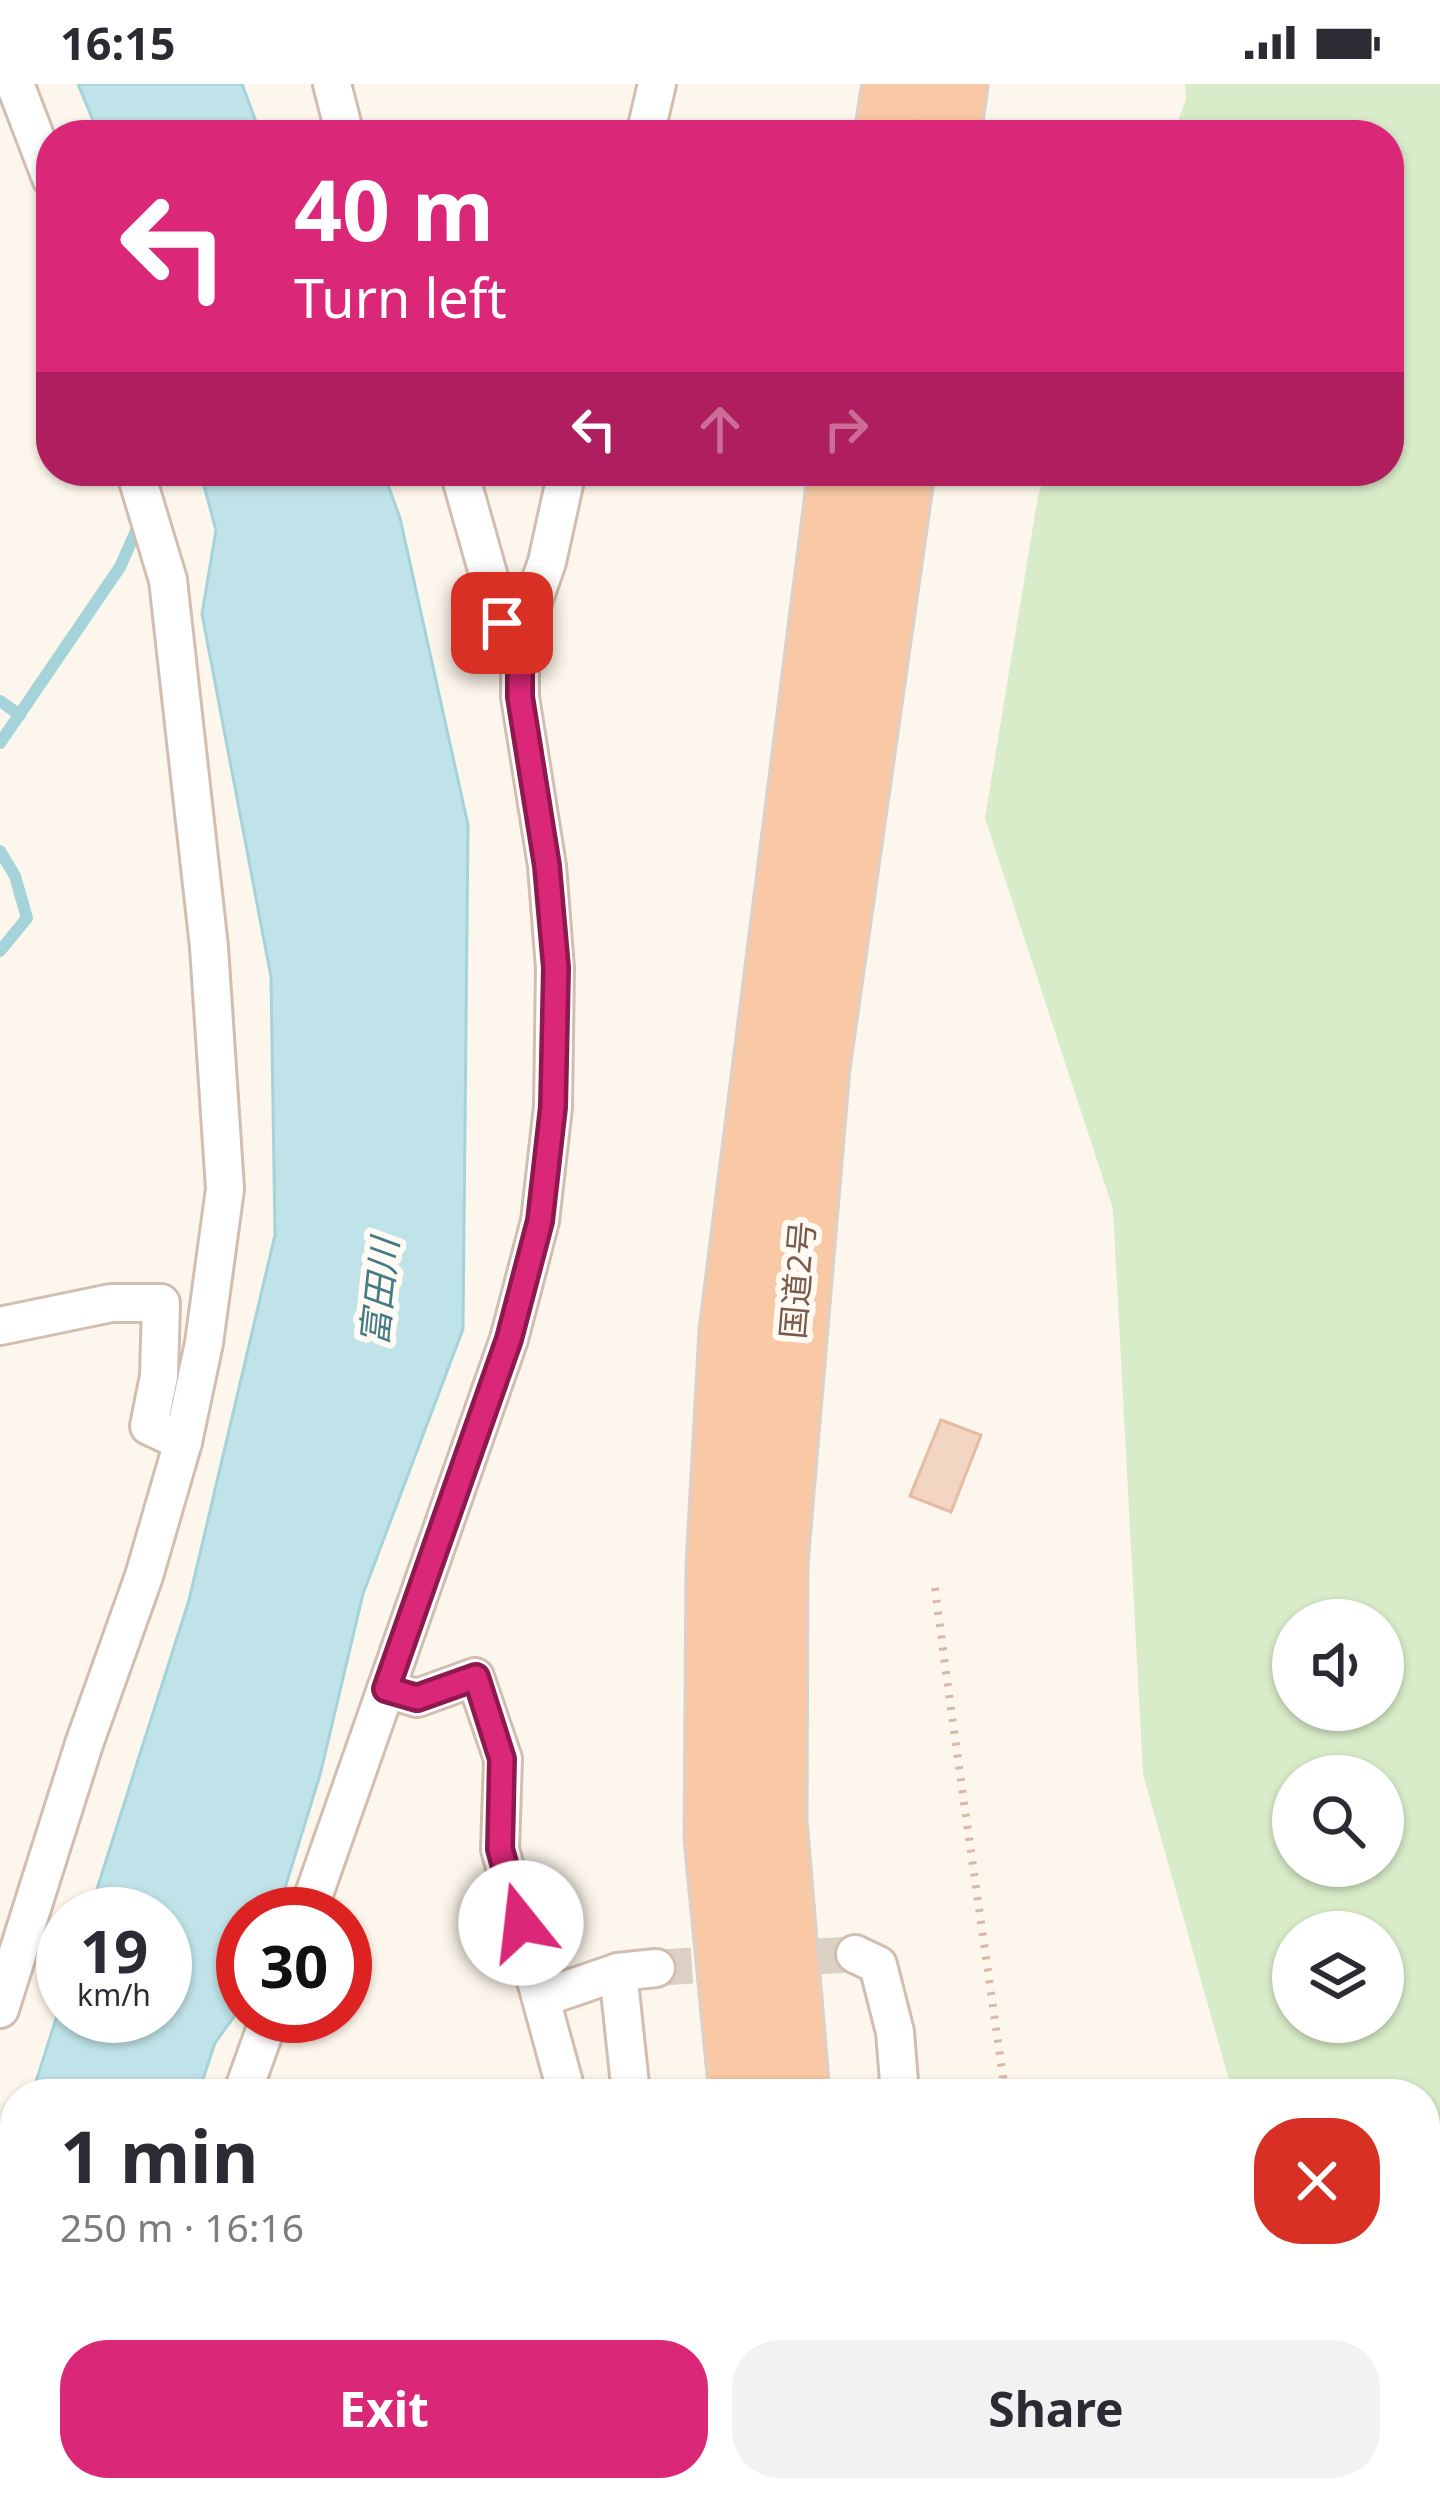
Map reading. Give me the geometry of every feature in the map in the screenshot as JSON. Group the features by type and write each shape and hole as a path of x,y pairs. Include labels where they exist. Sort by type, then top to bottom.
{"highway":[{"path":"889,120 895,84"},
{"path":"950,120 955,84"},
{"name":"国道2号","path":"741,2079 717,1838 719,1568 732,1331 839,486"},
{"name":"国道2号","path":"796,2079 774,1821 776,1563 817,1066 900,486"}],"street":[{"path":"14,84 36,140"},
{"path":"332,84 341,120"},
{"path":"649,120 657,84"},
{"path":"0,2009 12,1923 144,1576 183,1442 204,1343 225,1189 209,947 168,580 140,486"},
{"path":"462,486 502,623 520,639"},
{"path":"316,1887 509,1339 540,1221 553,1107 556,968 547,866 520,697 520,639 547,562 564,486"},
{"path":"0,1326 111,1303 161,1303 159,1376 149,1426 183,1442"},
{"path":"386,1689 417,1698 476,1677 502,1759 500,1849 563,2079"},
{"path":"855,1954 878,1965 895,2032 899,2079"},
{"path":"542,1998 618,1972 656,1968"},
{"path":"618,1972 629,2079"},
{"path":"247,2079 260,2043"}],"path":[{"path":"935,1588 1003,2079"}],"green space":[{"path":"1185,84 1440,84 1440,2079 1229,2079 1143,1774 1113,1209 985,818 1042,486 1404,486 1404,120 1178,120 1186,100"}],"water":[{"path":"78,84 242,84 255,120 93,120"},
{"name":"富田川","path":"204,486 388,486 400,518 468,825 463,1329 363,1594 320,1775 285,1887 216,1887 216,2042 203,2079 37,2079 48,2043 192,2043 192,1887 98,1887 189,1600 275,1235 271,977 202,614 216,530"}],"building":[{"path":"941,1420 981,1435 951,1512 910,1496"}],"waterway":[{"path":"151,498 156,486"},
{"path":"0,743 120,567 140,522"},
{"path":"0,701 20,715"},
{"path":"0,851 15,876 27,918 0,951"}],"tunnel":[{"path":"656,1968 855,1954"}],"route":[{"path":"502,623 520,639 520,697 547,866 556,968 553,1107 540,1221 509,1339 386,1689 417,1698 476,1677 502,1759 500,1849 521,1923"}]}
